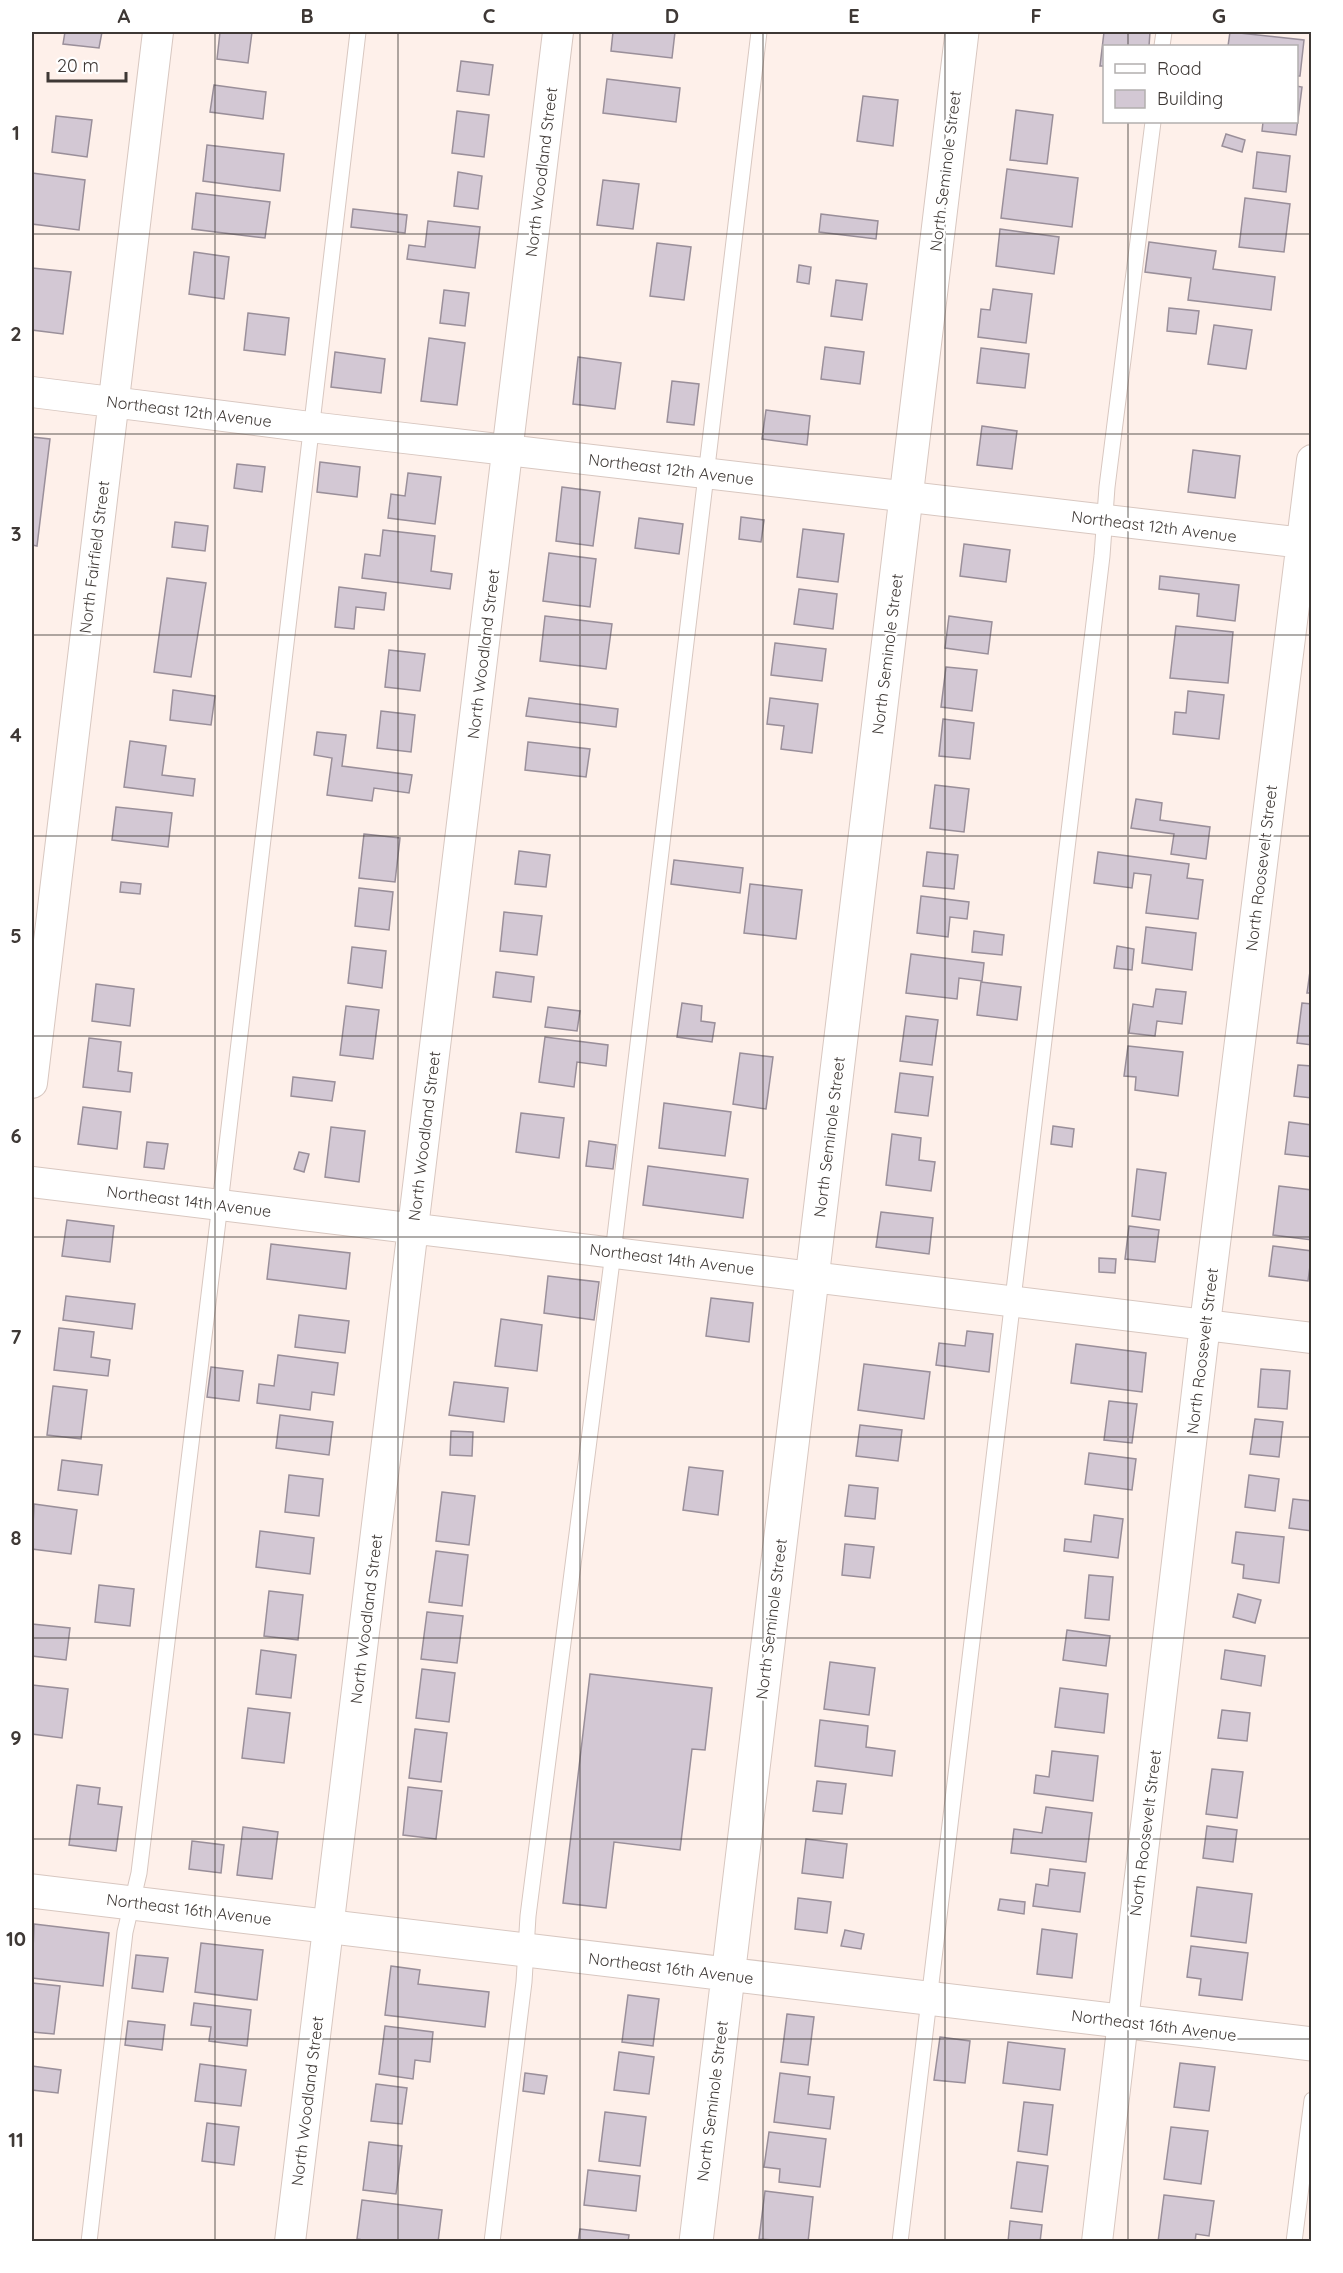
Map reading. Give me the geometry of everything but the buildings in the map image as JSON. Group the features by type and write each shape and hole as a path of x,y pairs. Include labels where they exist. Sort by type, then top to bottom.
{"street":[{"name":"North Fairfield Street","path":"32,1083 158,32"},
{"name":"North Woodland Street","path":"290,2241 558,32"},
{"name":"North Seminole Street","path":"696,2241 962,32"},
{"name":"Northeast 12th Avenue","path":"32,392 310,427 1306,543"},
{"name":"North Roosevelt Street","path":"1097,2241 1205,1324 1306,543 1311,460"},
{"name":"Northeast 14th Avenue","path":"32,1182 1311,1338"},
{"name":"Northeast 16th Avenue","path":"32,1891 1311,2043"}],"lane":[{"path":"89,2241 125,1932 139,1873 358,32"},
{"path":"492,2241 524,1982 525,1950 613,1252 759,32"},
{"path":"900,2241 1153,123"},
{"path":"1294,2241 1311,2100"}]}
